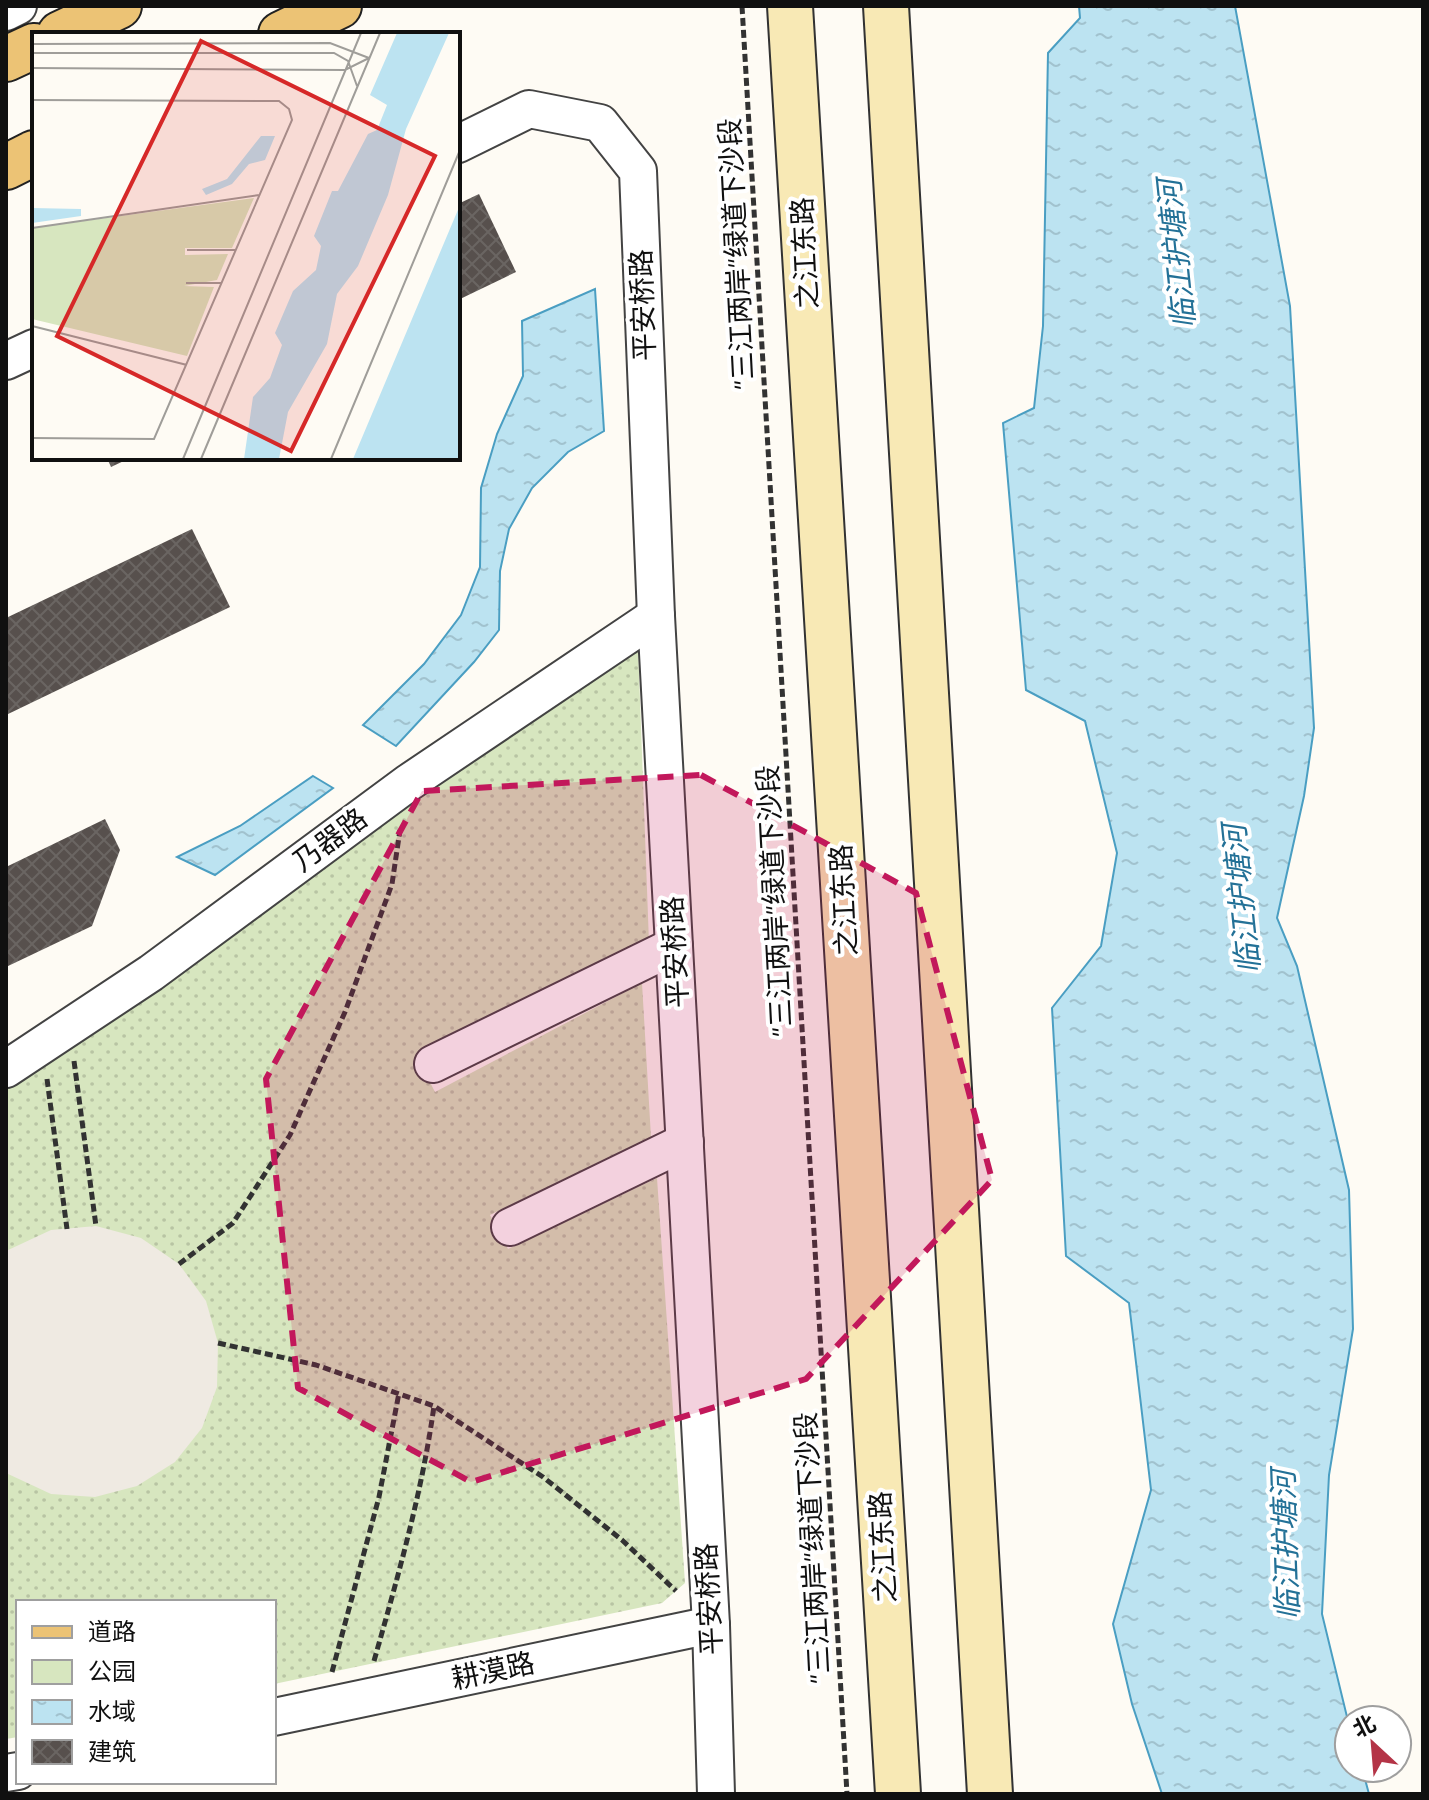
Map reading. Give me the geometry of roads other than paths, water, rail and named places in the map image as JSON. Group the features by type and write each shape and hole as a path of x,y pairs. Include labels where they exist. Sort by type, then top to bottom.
{"main road":[{"path":"64,32 119,6"},
{"path":"285,32 339,6"},
{"name":"之江东路","path":"790,6 898,1794"},
{"path":"886,6 990,1794"},
{"path":"6,59 32,47"},
{"path":"6,167 32,154"}],"street":[{"path":"6,12 18,6"},
{"name":"平安桥路","path":"460,143 529,109 600,123 638,171 656,616 711,1625 716,1794"},
{"path":"6,361 32,349"},
{"name":"乃器路","path":"6,1069 151,973 408,783 656,616"},
{"path":"433,1064 674,946"},
{"path":"510,1227 685,1142"},
{"name":"耕漠路","path":"276,1717 711,1625"}],"water":[{"name":"临江护塘河","path":"1079,6 1235,6 1290,306 1314,728 1304,796 1277,918 1297,966 1349,1190 1353,1329 1329,1475 1322,1614 1344,1704 1333,1704 1333,1784 1366,1784 1369,1794 1162,1794 1132,1704 1113,1624 1151,1490 1129,1303 1066,1256 1052,1008 1101,946 1117,853 1085,721 1026,690 1003,423 1034,408 1043,326 1048,53 1080,18"},
{"path":"595,289 604,431 568,452 532,488 509,529 500,571 499,630 474,662 396,746 363,725 424,664 461,615 480,567 481,488 497,434 523,376 522,321"},
{"path":"313,776 333,788 215,875 177,857 240,826"}]}
